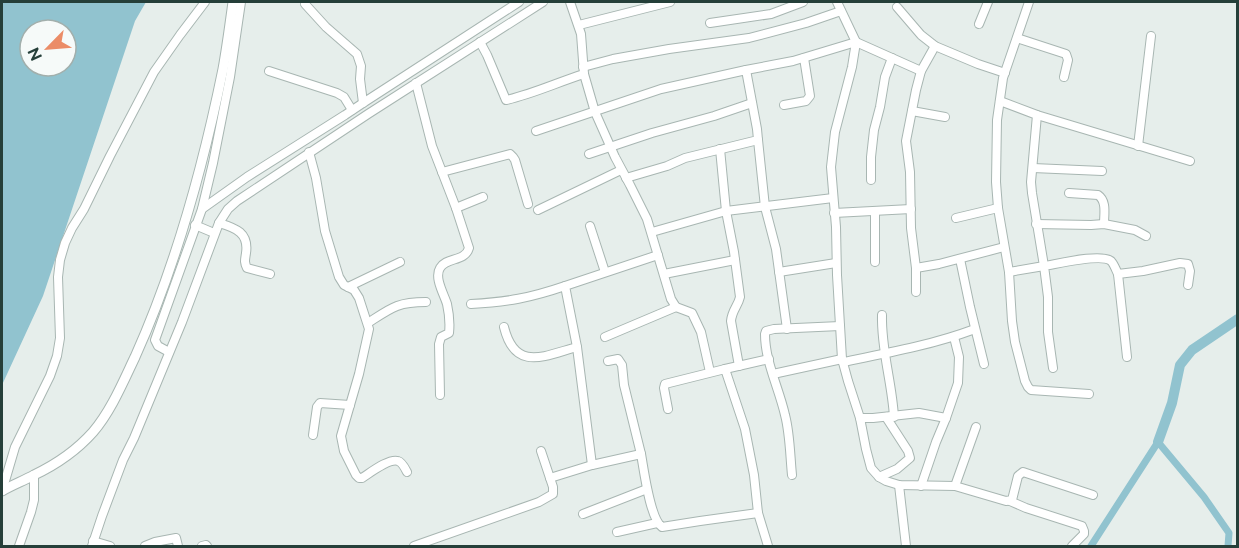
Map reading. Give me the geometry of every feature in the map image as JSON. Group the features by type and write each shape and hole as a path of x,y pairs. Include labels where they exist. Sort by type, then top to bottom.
{"street":[{"path":"2,491 15,447 50,376 57,356 60,338 58,277 65,243 154,72 205,2"},
{"path":"2,491 34,475 73,450 94,431 123,383 153,315 188,214 223,68 233,2"},
{"path":"164,349 155,342 156,335 202,209 230,77 241,2"},
{"path":"202,209 247,177 519,2"},
{"path":"110,546 93,544 123,460 134,438 164,349 194,290 214,233 228,209 309,152 543,2"},
{"path":"570,2 579,25 584,70 595,112 652,232 671,299 676,307 692,313 695,318 701,332 710,372"},
{"path":"579,25 670,2"},
{"path":"710,23 771,14 803,2"},
{"path":"837,2 856,42 835,132 831,167 842,360 860,418 872,468 879,477 899,485 955,486 1003,501 1010,501 1082,526 1084,534 1072,546"},
{"path":"979,24 988,2"},
{"path":"1025,3 1017,38 1005,73 997,120 998,208 1009,272 1015,342 1028,387 1034,391 1089,394"},
{"path":"305,4 326,27 357,54 361,66 363,103"},
{"path":"897,7 921,35 935,46 1005,73"},
{"path":"480,42 488,55 506,100 528,95 613,59 749,38 842,11"},
{"path":"1138,146 1151,36"},
{"path":"1017,38 1066,54 1068,60 1064,77"},
{"path":"536,131 661,89 804,58 856,42 921,71"},
{"path":"916,292 910,172 906,141 921,71 935,46"},
{"path":"784,105 806,101 810,96 804,58"},
{"path":"871,180 874,130 885,78 892,58"},
{"path":"746,70 758,140 765,207 776,249 787,329"},
{"path":"269,71 337,93 344,97 352,111"},
{"path":"416,83 432,146 469,248 466,255 440,266 438,272 447,305 449,328 448,333 441,337 439,344 440,395"},
{"path":"380,92 386,102"},
{"path":"1000,101 1037,115 1190,161"},
{"path":"589,154 752,103"},
{"path":"912,111 945,117"},
{"path":"1037,115 1031,182 1048,297 1047,333 1053,368"},
{"path":"626,178 685,158 758,140"},
{"path":"720,149 726,212 740,297 731,315 739,366"},
{"path":"309,152 327,240 339,277 344,285 357,294 368,323 369,335 342,431 341,440 344,451 357,477 362,478 395,460 400,462 407,472"},
{"path":"442,171 510,154 515,160 528,204"},
{"path":"1033,168 1102,171"},
{"path":"538,210 621,170"},
{"path":"1069,193 1101,197 1104,201 1104,224"},
{"path":"456,208 483,197"},
{"path":"652,232 726,212 833,198"},
{"path":"956,218 998,208"},
{"path":"834,213 911,209"},
{"path":"875,211 875,262"},
{"path":"219,223 237,230 245,237 247,244 244,262 248,268 270,274"},
{"path":"1036,224 1104,224 1135,230 1146,236"},
{"path":"195,225 214,233"},
{"path":"590,226 605,272"},
{"path":"916,268 1004,247"},
{"path":"471,304 532,297 658,255"},
{"path":"1009,272 1103,258 1112,262 1119,274 1127,357"},
{"path":"960,259 984,364"},
{"path":"664,274 735,260"},
{"path":"348,287 400,262"},
{"path":"779,272 836,263"},
{"path":"1119,274 1180,263 1188,264 1190,271 1188,285"},
{"path":"565,286 577,347 592,465"},
{"path":"368,323 397,305 426,302"},
{"path":"605,337 676,307"},
{"path":"879,477 897,469 910,458 890,417 891,393 884,354 882,315"},
{"path":"792,475 785,415 772,374 765,338 766,331 840,326"},
{"path":"504,327 511,345 524,357 544,356 577,347"},
{"path":"772,374 921,346 975,329"},
{"path":"921,486 958,383 959,357 954,337"},
{"path":"668,409 664,384 769,359"},
{"path":"608,361 618,360 622,365 624,385 647,489 657,523 662,527 758,513"},
{"path":"725,369 745,429 754,475 758,513 768,546"},
{"path":"313,435 316,407 320,403 350,405"},
{"path":"860,418 919,413 946,418"},
{"path":"955,486 976,427"},
{"path":"414,546 547,499 553,491 541,451"},
{"path":"550,478 592,465 641,454"},
{"path":"1010,501 1014,496 1018,476 1023,472 1094,495"},
{"path":"19,546 34,500 34,475"},
{"path":"899,485 906,546"},
{"path":"583,514 647,489"},
{"path":"617,532 657,523"},
{"path":"145,546 176,538 178,546"},
{"path":"202,546 207,546"}],"water":[{"path":"2,2 146,2 135,21 43,296 2,385"}],"waterway":[{"path":"1158,442 1172,403 1180,365 1192,350 1238,319"},
{"path":"1091,546 1158,442 1204,497 1229,533 1228,546"}]}
